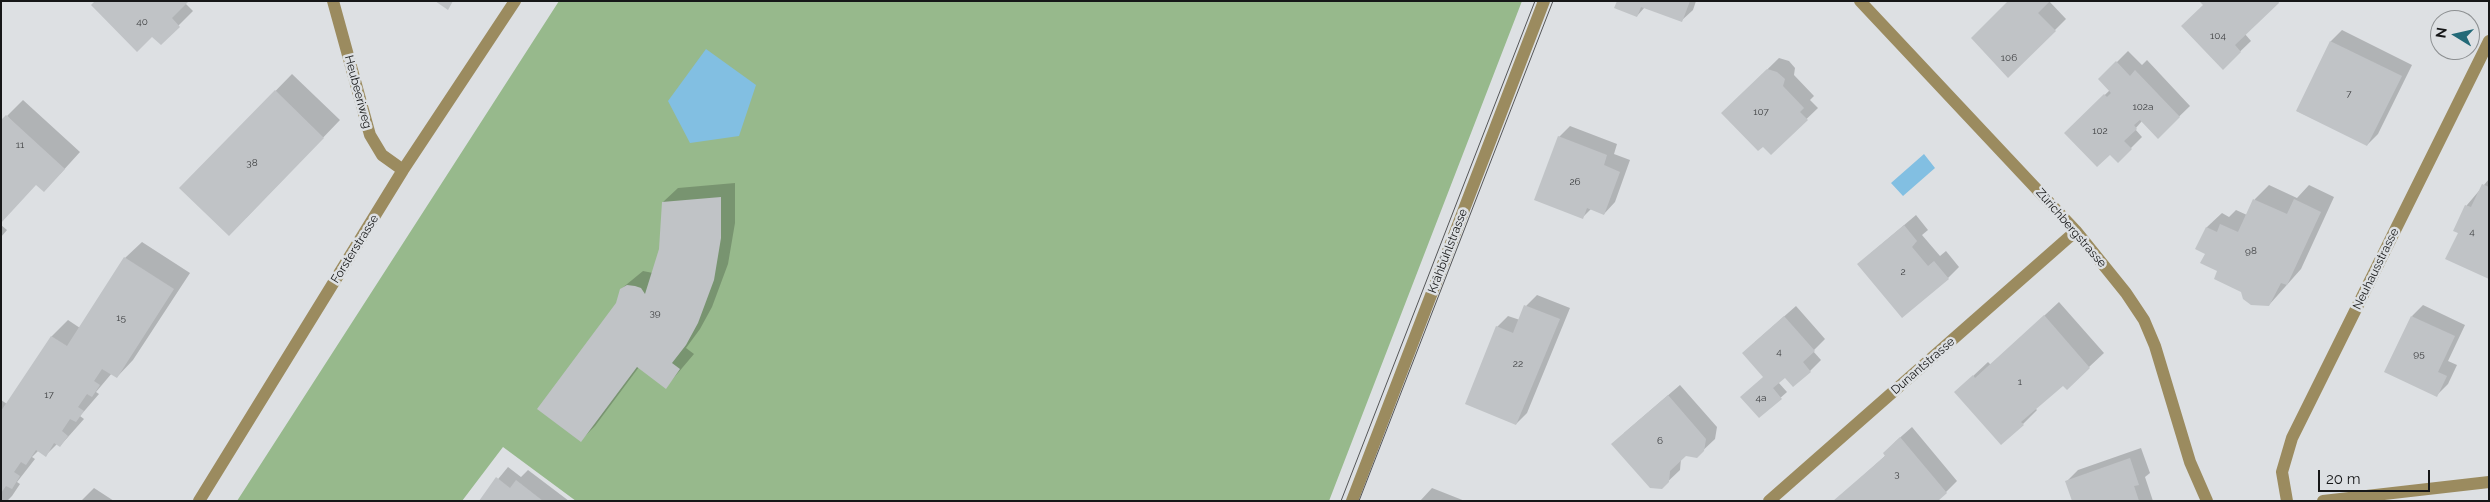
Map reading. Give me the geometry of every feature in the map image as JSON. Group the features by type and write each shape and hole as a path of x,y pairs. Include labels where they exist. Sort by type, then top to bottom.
{"street":[{"name":"Heubeeriweg","path":"333,1 370,135 382,155 403,170"},
{"name":"Forsterstrasse","path":"199,501 403,170 515,1"},
{"name":"Krähbühlstrasse","path":"1352,501 1544,1"},
{"name":"Zürichbergstrasse","path":"1860,1 2076,231 2126,293 2144,320 2155,346 2190,462 2207,501"},
{"name":"Neuhausstrasse","path":"2287,501 2282,472 2292,438 2489,41"},
{"name":"Dunantstrasse","path":"1769,501 2076,231"},
{"path":"2323,501 2489,482"}],"green space":[{"path":"559,1 1522,1 1329,501 576,501 503,447 462,501 237,501"}],"water":[{"path":"706,49 756,85 739,136 690,143 668,101"},
{"path":"1924,154 1935,168 1903,196 1891,183"}],"building":[{"path":"95,1 189,1 172,18 180,27 161,45 152,37 137,52 91,5"},
{"path":"435,1 453,1 448,10"},
{"path":"1617,1 1690,1 1682,22 1641,7 1637,17 1614,8"},
{"path":"2008,1 2050,1 2038,13 2056,31 2008,78 1971,38"},
{"path":"2199,1 2277,1 2279,3 2235,45 2241,52 2223,70 2181,26 2203,5"},
{"path":"2330,41 2402,76 2367,146 2296,111"},
{"path":"2116,61 2130,76 2135,70 2180,117 2158,139 2140,120 2134,125 2137,129 2124,141 2132,149 2118,163 2110,155 2097,167 2064,133 2104,94 2107,97 2111,93 2098,79"},
{"path":"1767,69 1777,72 1785,79 1783,86 1804,108 1800,112 1808,120 1771,155 1763,147 1758,151 1721,113"},
{"path":"275,90 324,138 229,236 179,188"},
{"path":"6,115 65,169 44,192 36,185 1,223 1,120"},
{"path":"1558,136 1607,155 1604,165 1620,172 1604,215 1587,208 1583,219 1534,200"},
{"path":"2482,184 2489,187 2489,279 2445,259 2458,233 2453,231 2465,205 2471,207"},
{"path":"721,197 721,238 714,280 698,323 686,345 672,363 680,369 666,389 637,367 581,442 537,409 616,303 620,289 627,285 635,286 641,288 645,294 659,249 662,202"},
{"path":"2253,199 2287,214 2294,199 2321,212 2287,285 2281,283 2269,306 2251,305 2243,299 2241,292 2214,279 2217,271 2200,263 2205,254 2195,249 2206,227 2217,232 2220,224 2238,232"},
{"path":"1904,225 1917,241 1912,247 1928,266 1934,261 1949,279 1902,318 1857,264"},
{"path":"124,257 174,289 117,378 102,369 94,381 100,385 92,397 87,394 78,407 84,411 76,422 70,419 62,431 68,436 60,447 54,443 46,457 36,450 26,465 21,462 14,472 20,476 12,489 6,486 1,493 1,411 51,336 67,346"},
{"path":"1524,305 1560,319 1516,425 1465,404 1496,326 1513,333"},
{"path":"2044,315 2090,368 2067,390 2063,386 2021,422 2024,425 2001,445 1954,392 1973,375 1975,378"},
{"path":"1784,316 1815,351 1803,362 1811,372 1793,387 1785,378 1773,388 1782,399 1759,418 1740,397 1763,377 1742,353"},
{"path":"2411,316 2455,336 2438,372 2447,376 2437,397 2384,372"},
{"path":"1668,395 1706,439 1704,451 1697,458 1686,456 1670,471 1669,482 1662,489 1650,488 1611,444"},
{"path":"1900,437 1947,493 1938,501 1833,501 1885,456 1883,453"},
{"path":"2130,458 2139,485 2134,486 2139,501 2072,501 2065,481"},
{"path":"496,477 510,488 516,480 543,501 479,501"}],"tram line":[{"path":"1341,501 1535,1"},
{"path":"1359,501 1553,1"}]}
